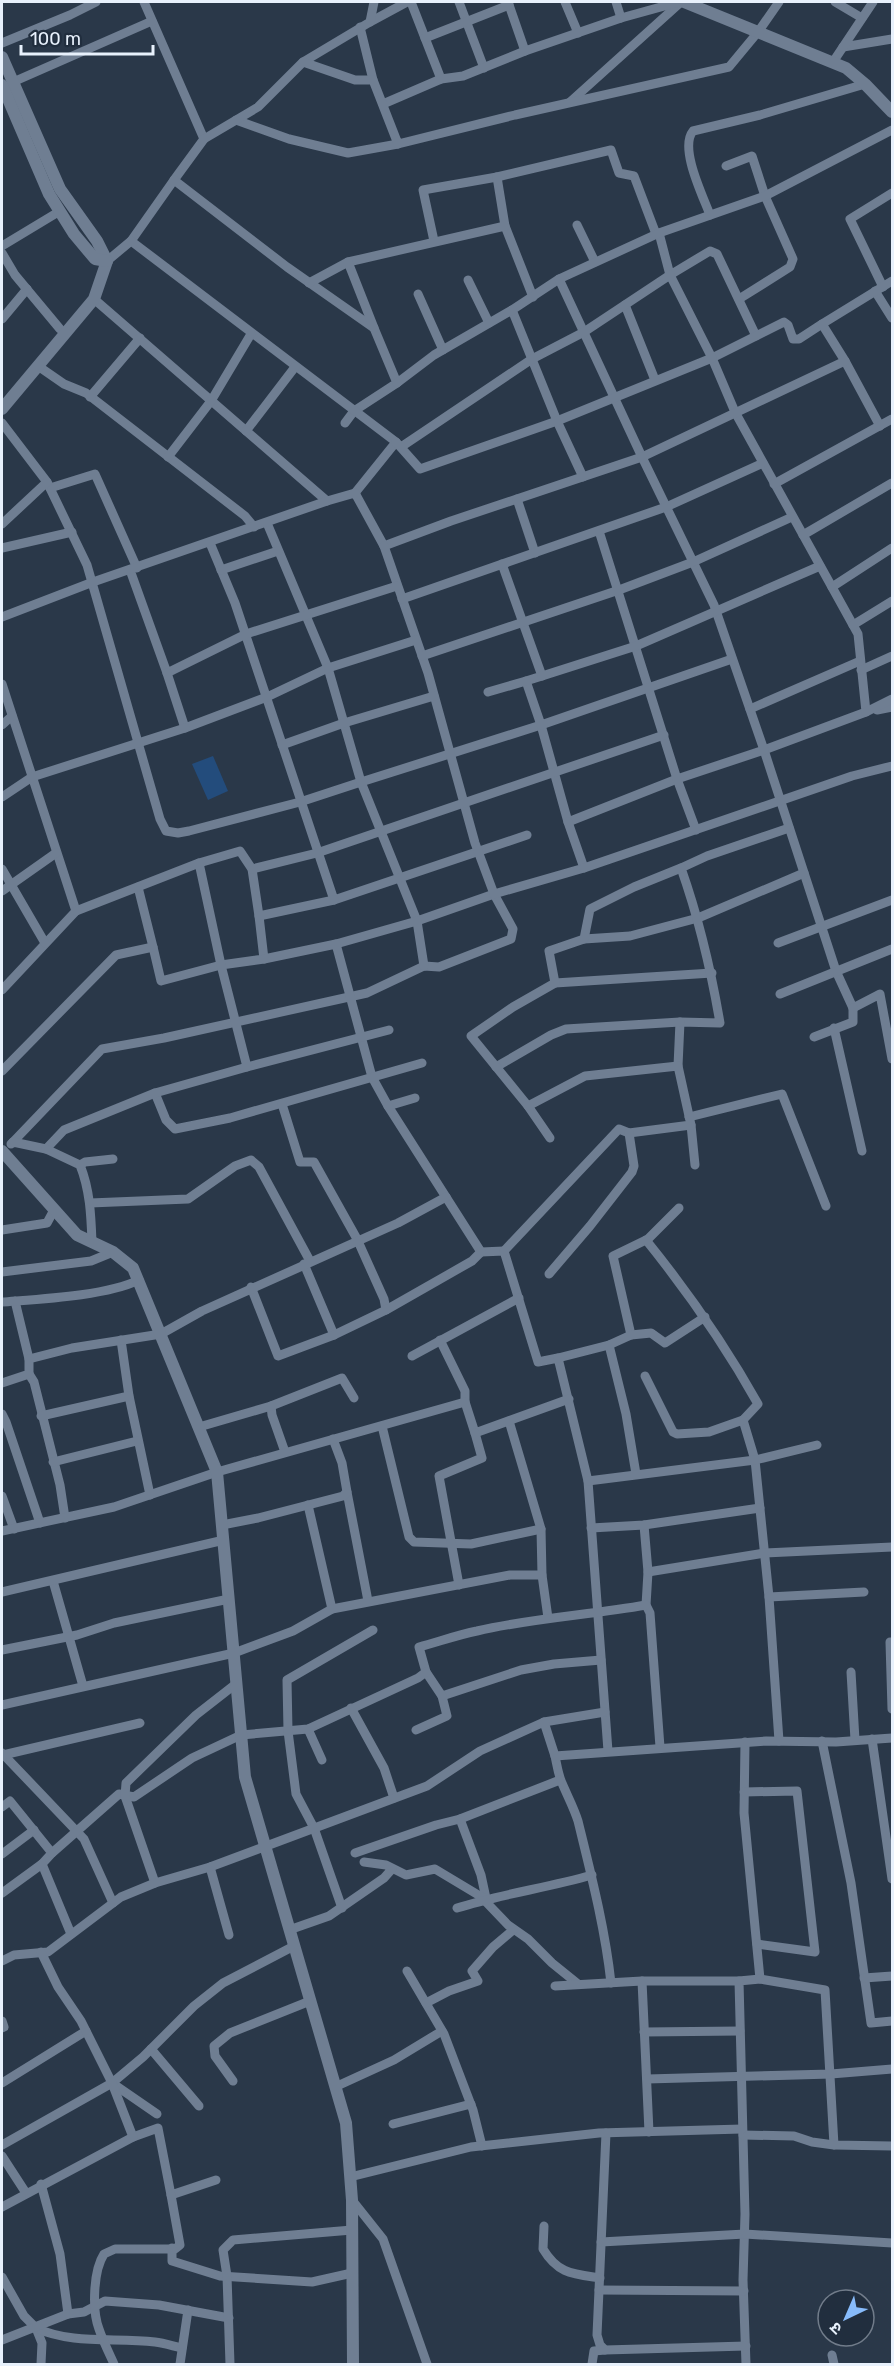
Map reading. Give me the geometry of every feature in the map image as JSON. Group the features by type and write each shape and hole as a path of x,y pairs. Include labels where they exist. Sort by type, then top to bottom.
{"street":[{"path":"144,2 204,139"},
{"path":"370,22 374,2"},
{"path":"2,409 95,295 107,261 131,241 204,139 258,107 303,62 360,27 409,2 441,79"},
{"path":"459,2 484,68"},
{"path":"565,2 578,33"},
{"path":"616,2 621,18"},
{"path":"568,103 681,2"},
{"path":"383,104 441,79 463,76 525,51 621,18 681,2 846,68 892,112"},
{"path":"236,120 289,139 348,153 398,144 729,67 758,32 778,2"},
{"path":"835,2 861,18"},
{"path":"833,62 873,2"},
{"path":"2,43 90,3"},
{"path":"425,38 508,3 525,51"},
{"path":"7,83 152,21"},
{"path":"360,27 373,80 398,144"},
{"path":"843,47 892,39"},
{"path":"2,57 7,83 50,194 74,234 95,259 107,261"},
{"path":"303,62 355,80 373,80"},
{"path":"7,83 60,189 98,241 107,261"},
{"path":"710,215 690,162 688,139 693,131 760,115 865,84"},
{"path":"345,423 354,411 443,350 512,310 559,279 657,234 765,196 892,130"},
{"path":"434,241 423,190 497,177 611,150 619,173 634,176 670,275 712,358 735,412 858,634 866,712"},
{"path":"726,166 752,156 765,196 793,259 790,267 739,299"},
{"path":"497,177 505,226 533,297"},
{"path":"174,180 309,283 374,328"},
{"path":"892,193 850,219 892,318"},
{"path":"2,246 60,211"},
{"path":"577,225 595,262"},
{"path":"309,283 348,262 505,226"},
{"path":"131,241 398,444 420,469 615,398 712,358 784,322 789,325 793,339 799,339 892,281"},
{"path":"2,617 93,582 355,493 398,444 532,359 584,332 710,251 717,254 756,336"},
{"path":"2,253 27,289 60,329"},
{"path":"348,262 397,382"},
{"path":"559,279 716,610 836,971 853,1008 853,1022 814,1037"},
{"path":"468,280 489,323"},
{"path":"2,320 27,289"},
{"path":"418,294 443,350"},
{"path":"2,398 60,329 86,301 95,295"},
{"path":"95,295 140,338 327,501"},
{"path":"625,305 655,380"},
{"path":"512,310 557,421 584,477"},
{"path":"822,324 880,426"},
{"path":"168,457 211,401 251,334"},
{"path":"90,397 140,338"},
{"path":"384,546 642,457 845,361"},
{"path":"38,366 64,384 87,393 245,516 254,527"},
{"path":"246,430 295,367"},
{"path":"774,484 892,419"},
{"path":"2,423 48,485 72,532 93,582 160,819 166,831 178,833 189,831 300,802 541,725 732,659"},
{"path":"402,599 666,507 763,463"},
{"path":"2,524 48,485 95,474 133,569 185,728"},
{"path":"803,535 892,483"},
{"path":"353,2364 352,2200 346,2123 245,1777 217,1472 133,1268 113,1252 78,1235 2,1152 102,1049 164,1038 367,993 424,966 439,967 512,939 513,929 494,894 478,852 422,656 384,546 355,493"},
{"path":"517,499 535,553"},
{"path":"422,656 619,590 693,562 792,517"},
{"path":"267,523 328,668 361,782 417,921 424,966"},
{"path":"599,531 677,779 696,830"},
{"path":"2,548 72,532"},
{"path":"210,543 246,634 334,900"},
{"path":"832,587 892,548"},
{"path":"221,570 278,551"},
{"path":"502,564 542,676"},
{"path":"488,692 636,646 820,566"},
{"path":"167,673 246,634 305,613 398,586"},
{"path":"853,625 892,601"},
{"path":"2,797 32,777 185,728 267,697 328,668 416,640"},
{"path":"750,709 860,665 892,656"},
{"path":"526,681 584,868"},
{"path":"2,684 76,911"},
{"path":"282,745 344,723 434,696"},
{"path":"568,822 677,779 866,712 892,699"},
{"path":"866,712 892,707"},
{"path":"2,725 12,716"},
{"path":"252,869 317,853 464,802 555,774 664,735"},
{"path":"138,887 161,981 221,965 336,944 417,921 494,894 584,868 852,776 892,766"},
{"path":"584,939 590,909 706,856 789,828"},
{"path":"259,916 334,900 527,835"},
{"path":"4,986 76,911 199,863 240,851 252,869 264,958"},
{"path":"2,891 56,853"},
{"path":"199,863 221,965 247,1067"},
{"path":"496,1067 551,1035 566,1029 680,1022 720,1023 712,972 699,918 681,868"},
{"path":"2,869 45,943"},
{"path":"555,983 549,951 584,939 630,936 699,918 804,873"},
{"path":"778,943 892,900"},
{"path":"336,944 372,1077 388,1106 482,1252"},
{"path":"2,1071 116,955 153,947"},
{"path":"780,994 892,949"},
{"path":"550,1137 471,1036 513,1007 555,983 712,972"},
{"path":"2,974 4,986"},
{"path":"853,1008 880,994 892,1059"},
{"path":"680,1022 678,1066 690,1121 695,1165"},
{"path":"834,1028 862,1151"},
{"path":"46,1149 64,1131 155,1093 389,1030"},
{"path":"155,1093 166,1120 175,1129 230,1118 422,1063"},
{"path":"528,1106 585,1076 678,1066"},
{"path":"251,1287 278,1356 334,1335 386,1310 472,1261 482,1252 504,1251 619,1129 629,1134 690,1121 782,1094 825,1206"},
{"path":"388,1106 415,1098"},
{"path":"282,1104 300,1162 314,1162 358,1241 384,1299 386,1310"},
{"path":"549,1274 632,1172 634,1166 629,1134"},
{"path":"13,1142 46,1149 80,1165 86,1180 90,1203 92,1242"},
{"path":"80,1165 85,1162 113,1159"},
{"path":"90,1203 188,1198 235,1167 251,1160 259,1167 307,1263 334,1335"},
{"path":"29,1359 72,1347 161,1335 202,1311 251,1287 398,1223 446,1197"},
{"path":"631,1335 613,1256 646,1240 679,1208"},
{"path":"2,1230 47,1223 54,1210"},
{"path":"645,1376 676,1434 709,1432 743,1420 758,1404 731,1356 705,1317 646,1240"},
{"path":"504,1251 538,1362 609,1346 631,1335 651,1333 665,1343 705,1317"},
{"path":"2,1272 91,1261 113,1252"},
{"path":"2,1302 104,1291 139,1281"},
{"path":"412,1356 519,1298"},
{"path":"15,1300 29,1359 29,1374 34,1382 60,1485 65,1518"},
{"path":"121,1340 137,1441 150,1495"},
{"path":"440,1340 465,1391 465,1402 482,1458 439,1476 459,1585"},
{"path":"609,1346 626,1414 636,1474"},
{"path":"558,1358 588,1481 608,1751"},
{"path":"2,1383 29,1374"},
{"path":"199,1427 271,1406 342,1378 354,1398"},
{"path":"41,1416 129,1396"},
{"path":"475,1433 569,1399"},
{"path":"2,1532 114,1507 217,1472 465,1402"},
{"path":"271,1406 285,1452"},
{"path":"2,1414 39,1523"},
{"path":"743,1420 755,1460 769,1597 779,1741"},
{"path":"509,1421 541,1529 542,1575 548,1618"},
{"path":"382,1426 409,1537 414,1542 471,1544 541,1529"},
{"path":"333,1439 342,1462 368,1601"},
{"path":"53,1462 137,1441"},
{"path":"588,1481 636,1474 675,1472 755,1460 818,1445"},
{"path":"222,1525 343,1496 347,1492"},
{"path":"2,1496 14,1529"},
{"path":"308,1505 332,1609"},
{"path":"591,1528 644,1525 760,1508"},
{"path":"644,1525 648,1572 646,1605 650,1613 660,1747"},
{"path":"2,1592 224,1540"},
{"path":"648,1572 765,1553 892,1546"},
{"path":"2,1705 234,1653 293,1631 332,1609 510,1575 542,1575"},
{"path":"53,1581 83,1686"},
{"path":"769,1597 864,1592"},
{"path":"2,1650 229,1599"},
{"path":"416,1730 447,1716 442,1696 426,1672 419,1647 477,1631 548,1618 597,1614 646,1605"},
{"path":"342,1908 314,1828 296,1794 288,1731 287,1680 372,1630"},
{"path":"892,1642 892,1709"},
{"path":"442,1696 521,1670 601,1660"},
{"path":"2,1893 42,1864 119,1794 134,1797 192,1758 241,1736 308,1729 418,1678 426,1672"},
{"path":"851,1672 855,1740"},
{"path":"155,1883 125,1796 126,1783 196,1715 237,1683"},
{"path":"351,1708 384,1768 394,1798"},
{"path":"2,1961 14,1955 48,1952 112,1903 155,1883 210,1867 427,1786 480,1751 544,1722 605,1712"},
{"path":"544,1722 560,1780 578,1822 578,1830 592,1875 606,1938 611,1983"},
{"path":"2,1754 140,1723"},
{"path":"308,1729 322,1760"},
{"path":"555,1756 745,1742 892,1738"},
{"path":"872,1740 892,1879"},
{"path":"822,1741 851,1883 871,2023 892,2021"},
{"path":"745,1742 744,1813 760,1979"},
{"path":"2,1754 84,1839 112,1903"},
{"path":"355,1853 460,1819 560,1780"},
{"path":"744,1792 797,1791 815,1952 757,1944"},
{"path":"2,1807 10,1801 52,1853"},
{"path":"460,1819 481,1875 485,1899"},
{"path":"2,1854 34,1830"},
{"path":"364,1862 386,1865 406,1875 435,1869 485,1899 497,1916 578,1984"},
{"path":"42,1864 71,1934"},
{"path":"210,1867 229,1935"},
{"path":"289,1930 329,1916 384,1878 392,1869"},
{"path":"457,1908 485,1899 592,1875"},
{"path":"426,2004 449,1991 478,1981 472,1971 513,1930"},
{"path":"2,2145 112,2083 223,1983 294,1946"},
{"path":"41,1952 58,1987 86,2031 112,2083 133,2137"},
{"path":"407,1971 442,2031 471,2104 482,2146"},
{"path":"864,1978 892,1976"},
{"path":"555,1986 642,1981 760,1979 825,1990 834,2145"},
{"path":"642,1981 650,2132"},
{"path":"739,1981 746,2364"},
{"path":"233,2081 214,2056 214,2046 230,2033 310,2001"},
{"path":"2,2021 4,2027 2,2028"},
{"path":"2,2083 86,2031"},
{"path":"335,2087 394,2060 442,2031"},
{"path":"644,2032 740,2031"},
{"path":"151,2049 199,2106"},
{"path":"647,2079 831,2074 892,2069"},
{"path":"112,2083 158,2114"},
{"path":"393,2124 471,2104"},
{"path":"2,2207 41,2184 133,2137 158,2128 180,2245 172,2248 115,2249 104,2254 98,2267 94,2305 98,2329 114,2364"},
{"path":"350,2177 482,2146 606,2133 742,2132 794,2136 812,2142 834,2145 892,2146"},
{"path":"605,2350 600,2345 597,2335 606,2133"},
{"path":"2,2156 26,2193"},
{"path":"171,2195 216,2180"},
{"path":"41,2184 60,2254 68,2314"},
{"path":"352,2200 383,2239 428,2364"},
{"path":"544,2226 543,2249 558,2268 569,2273 600,2278"},
{"path":"230,2364 227,2276 223,2250 233,2240 352,2230"},
{"path":"601,2242 745,2234 892,2243"},
{"path":"172,2248 172,2261 220,2276 312,2282 352,2273"},
{"path":"2,2277 24,2316 36,2328 51,2335 155,2342 182,2348"},
{"path":"599,2290 744,2291"},
{"path":"2,2340 68,2314 84,2312 105,2301 159,2305 228,2318"},
{"path":"180,2364 188,2310"},
{"path":"36,2328 42,2343 41,2364"},
{"path":"592,2364 594,2351 746,2346"}],"shaded area":[{"path":"213,756 228,791 208,800 192,764"}]}
